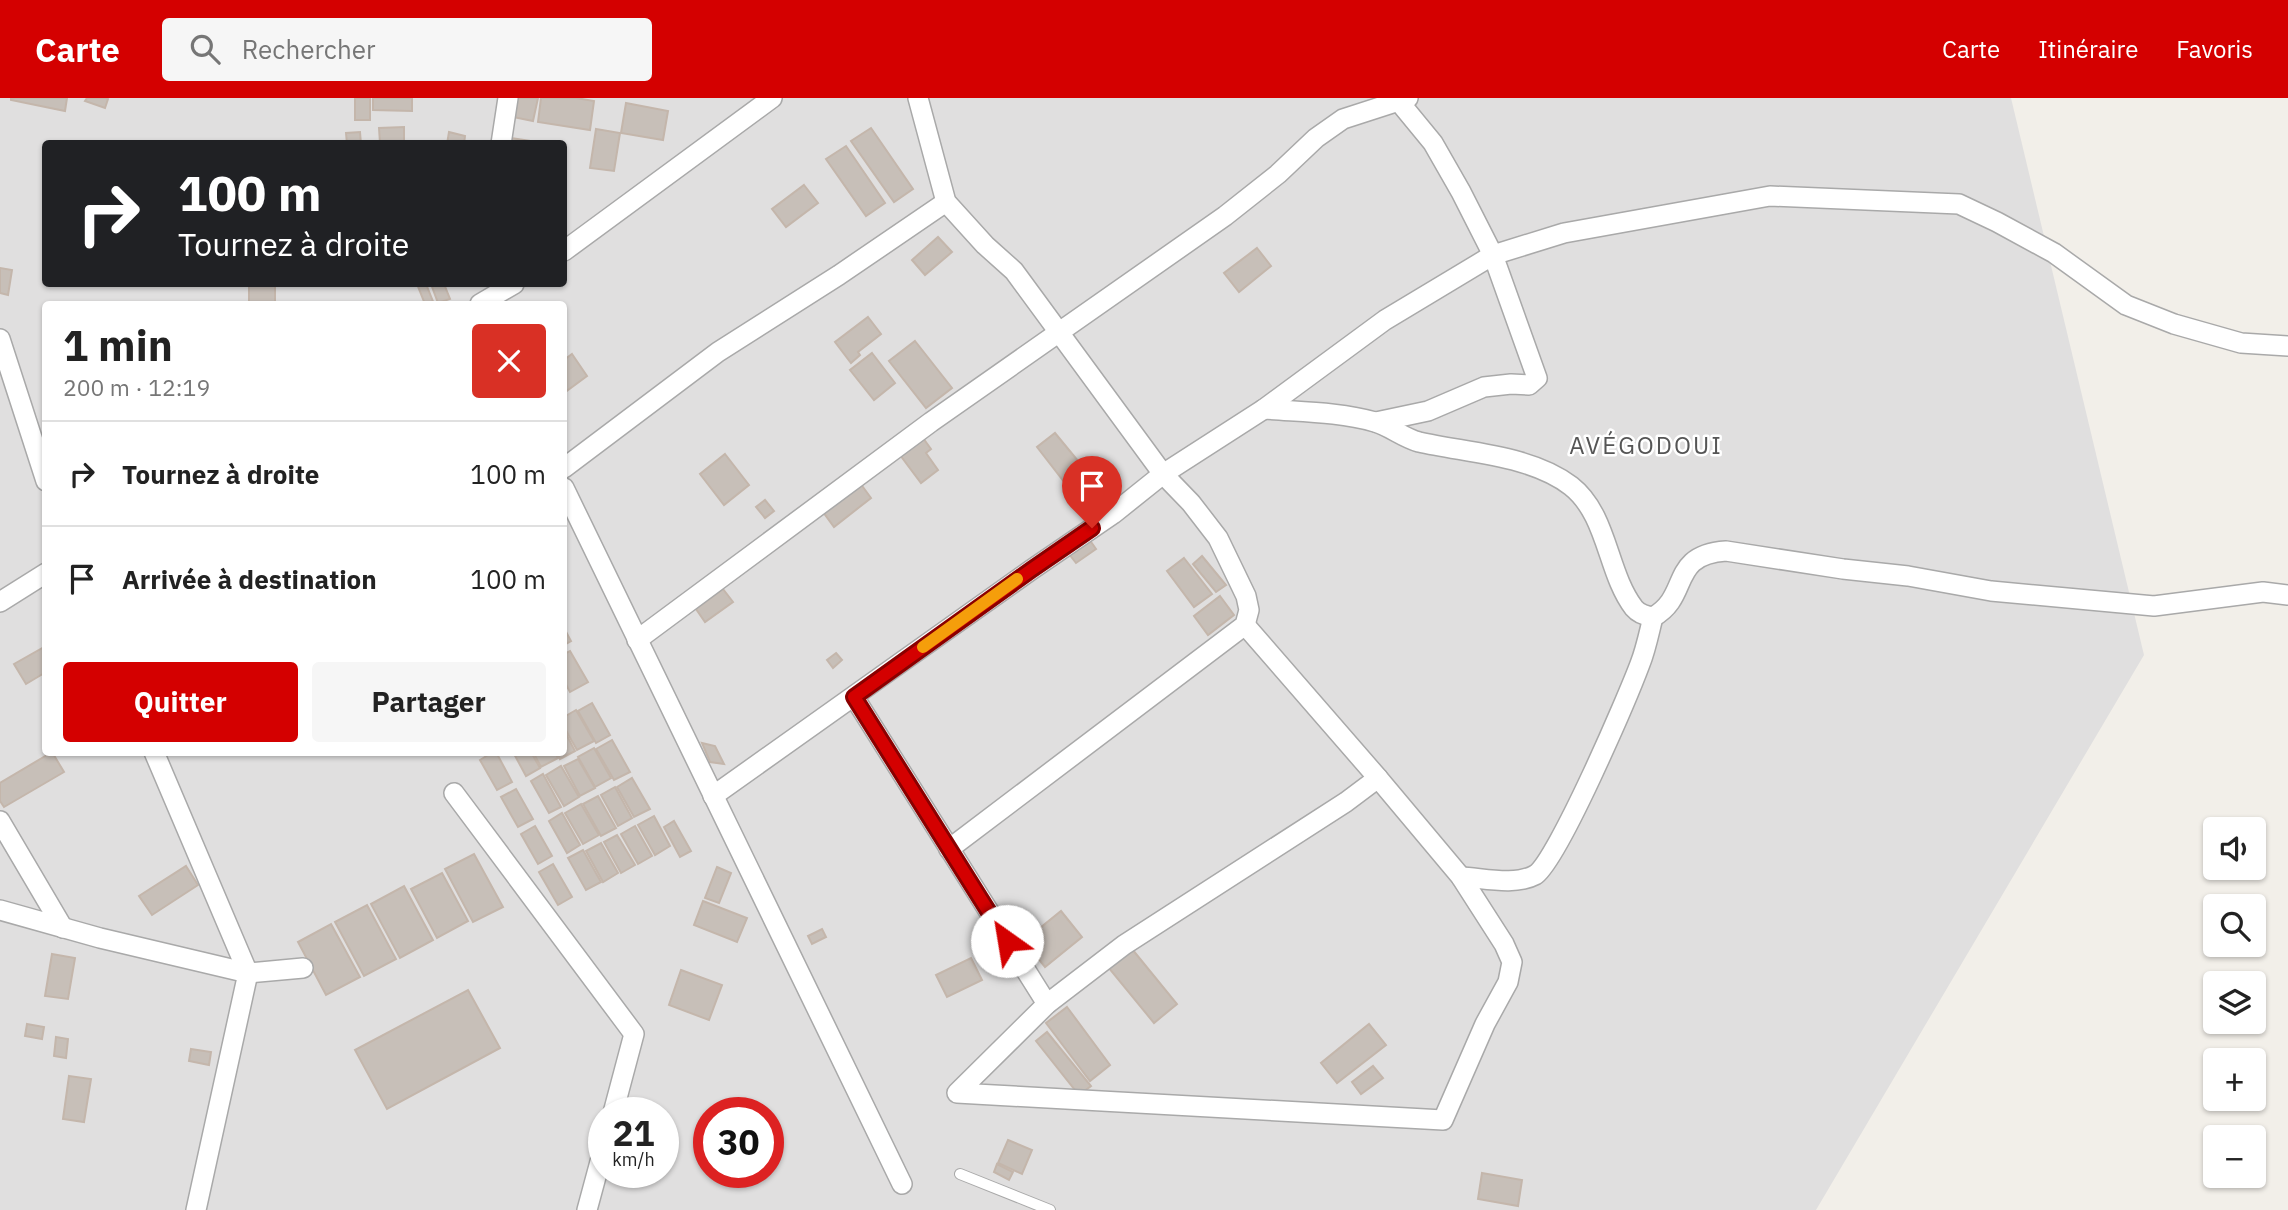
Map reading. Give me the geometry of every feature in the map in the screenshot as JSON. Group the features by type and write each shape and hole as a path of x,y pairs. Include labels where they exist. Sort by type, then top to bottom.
{"street":[{"path":"502,140 508,98"},
{"path":"567,249 772,98"},
{"path":"918,98 946,202 985,245 1014,271 1163,474 1191,503 1218,538 1246,596 1249,610 1245,625 949,849"},
{"path":"637,640 932,422 1225,216 1316,138 1343,119 1400,99 1433,143 1493,256 1536,378 1534,382 1523,387 1511,384 1484,387 1428,411 1376,422"},
{"path":"713,796 1113,514 1163,474 1265,409 1385,320 1493,256 1564,233 1770,196 1959,204 2054,253 2126,305 2174,324 2241,343 2288,346"},
{"path":"567,466 718,352 839,275 946,202"},
{"path":"483,301 509,287"},
{"path":"0,339 42,469"},
{"path":"1265,409 1376,422 1416,441 1519,461 1552,475 1572,486 1584,501 1602,533 1616,573 1634,608 1653,617"},
{"path":"567,494 902,1184"},
{"path":"1461,877 1524,880 1538,873 1545,864 1568,824 1630,688 1653,617 1671,602 1692,561 1708,552 1726,551 1908,576 1991,591 2154,606 2263,592 2288,595"},
{"path":"0,602 42,576"},
{"path":"1245,625 1378,778 1461,877 1504,944 1512,962 1508,982 1485,1024 1443,1120 957,1093 1047,1004 1124,945 1346,802 1378,778"},
{"path":"854,697 1047,1004"},
{"path":"156,756 248,973 196,1210"},
{"path":"454,793 634,1034 617,1097"},
{"path":"0,821 63,928"},
{"path":"0,910 248,973 303,968"},
{"path":"587,1210 593,1188"}],"lane":[{"path":"960,1174 1051,1210"}],"shaded area":[{"path":"0,98 2011,98 2144,655 1816,1210 0,1210"}],"building":[{"path":"11,98 67,98 65,111"},
{"path":"87,98 108,99 105,108 85,101"},
{"path":"355,98 370,98 370,120 355,120"},
{"path":"373,98 412,98 412,111 373,110"},
{"path":"516,98 538,98 533,121 513,117"},
{"path":"541,98 594,101 590,130 538,122"},
{"path":"626,103 668,111 663,140 621,133"},
{"path":"404,127 404,140 380,140 379,128"},
{"path":"871,128 913,189 894,202 851,141"},
{"path":"596,129 620,133 614,171 590,168"},
{"path":"360,132 361,140 347,140 346,133"},
{"path":"449,132 465,136 464,140 448,140"},
{"path":"846,146 885,203 866,216 826,159"},
{"path":"804,185 818,203 786,227 772,209"},
{"path":"938,237 952,252 925,275 912,260"},
{"path":"1257,248 1271,266 1239,292 1224,273"},
{"path":"0,268 12,270 8,295 0,293"},
{"path":"249,287 275,287 275,301 249,301"},
{"path":"418,287 427,287 433,301 424,301"},
{"path":"432,287 445,287 450,299 437,301"},
{"path":"868,317 881,334 858,352 860,355 851,363 835,342"},
{"path":"915,341 952,388 926,408 889,361"},
{"path":"872,353 895,383 874,400 850,370"},
{"path":"572,354 587,376 567,391 567,358"},
{"path":"1055,433 1084,468 1065,483 1037,447"},
{"path":"923,438 931,449 926,453 938,470 921,483 900,455"},
{"path":"725,454 749,485 724,505 700,474"},
{"path":"860,483 871,498 834,527 823,512"},
{"path":"765,500 774,511 765,518 756,507"},
{"path":"1089,539 1096,549 1076,563 1069,554"},
{"path":"1202,556 1226,585 1216,592 1193,564"},
{"path":"1184,558 1212,594 1194,607 1167,571"},
{"path":"723,589 733,602 705,622 696,609"},
{"path":"1220,596 1234,615 1208,635 1194,616"},
{"path":"42,648 42,674 26,684 14,664"},
{"path":"570,651 588,682 570,692 567,686 567,652"},
{"path":"836,653 842,660 833,668 827,660"},
{"path":"592,703 610,735 596,743 578,711"},
{"path":"576,710 594,741 577,750 567,732 567,715"},
{"path":"567,736 575,751 567,755"},
{"path":"612,740 630,772 614,780 596,749"},
{"path":"702,743 715,746 724,764 710,762"},
{"path":"594,748 611,778 595,787 578,757"},
{"path":"45,756 54,756 64,772 4,807 0,801 0,783"},
{"path":"486,756 498,756 512,782 497,790 480,760"},
{"path":"515,756 533,756 540,768 526,776"},
{"path":"535,756 557,756 558,758 541,767"},
{"path":"578,759 595,788 580,796 564,766"},
{"path":"561,766 579,797 564,806 546,775"},
{"path":"543,774 561,807 549,813 531,781"},
{"path":"632,778 650,809 634,817 617,787"},
{"path":"615,787 632,818 618,826 601,795"},
{"path":"516,789 533,819 518,827 501,797"},
{"path":"598,796 616,828 601,836 583,804"},
{"path":"581,804 599,835 583,844 565,813"},
{"path":"562,813 580,845 567,853 549,821"},
{"path":"654,816 670,846 655,855 638,825"},
{"path":"674,821 691,851 680,857 664,827"},
{"path":"535,826 552,856 538,864 521,834"},
{"path":"635,826 652,856 638,864 621,834"},
{"path":"617,835 635,865 621,873 604,842"},
{"path":"601,843 618,873 603,882 586,851"},
{"path":"583,850 601,882 586,890 568,858"},
{"path":"474,854 503,907 473,922 445,869"},
{"path":"553,864 572,897 558,905 539,872"},
{"path":"186,866 198,885 152,915 139,896"},
{"path":"717,867 731,873 719,903 705,898"},
{"path":"442,873 468,921 437,938 411,889"},
{"path":"404,886 433,940 400,958 371,904"},
{"path":"703,901 747,918 737,942 694,925"},
{"path":"367,905 396,959 364,976 335,922"},
{"path":"1061,911 1082,937 1045,967 1024,941"},
{"path":"331,924 360,977 326,995 298,942"},
{"path":"822,929 826,937 812,944 808,936"},
{"path":"1132,949 1177,1004 1154,1023 1108,967"},
{"path":"52,954 75,958 68,999 45,996"},
{"path":"971,958 982,980 947,997 936,975"},
{"path":"681,970 722,985 709,1020 669,1005"},
{"path":"468,990 500,1048 387,1109 355,1050"},
{"path":"1067,1007 1110,1065 1090,1081 1046,1023"},
{"path":"27,1024 44,1027 42,1039 25,1036"},
{"path":"1369,1024 1386,1045 1337,1083 1321,1063"},
{"path":"1047,1032 1091,1086 1079,1095 1036,1041"},
{"path":"56,1037 68,1039 66,1058 54,1056"},
{"path":"191,1049 211,1052 209,1065 189,1061"},
{"path":"1373,1066 1383,1078 1361,1094 1352,1082"},
{"path":"69,1076 91,1079 84,1122 63,1119"},
{"path":"1008,1140 1032,1150 1022,1174 998,1163"},
{"path":"997,1164 1013,1172 1009,1180 994,1172"},
{"path":"1482,1173 1522,1180 1518,1206 1478,1199"}],"slow traffic":[{"path":"923,647 1017,579"}],"district":[{"name":"AVÉGODOUI","path":"1646,445"}],"route":[{"path":"1007,941 854,697 1092,528"}]}
